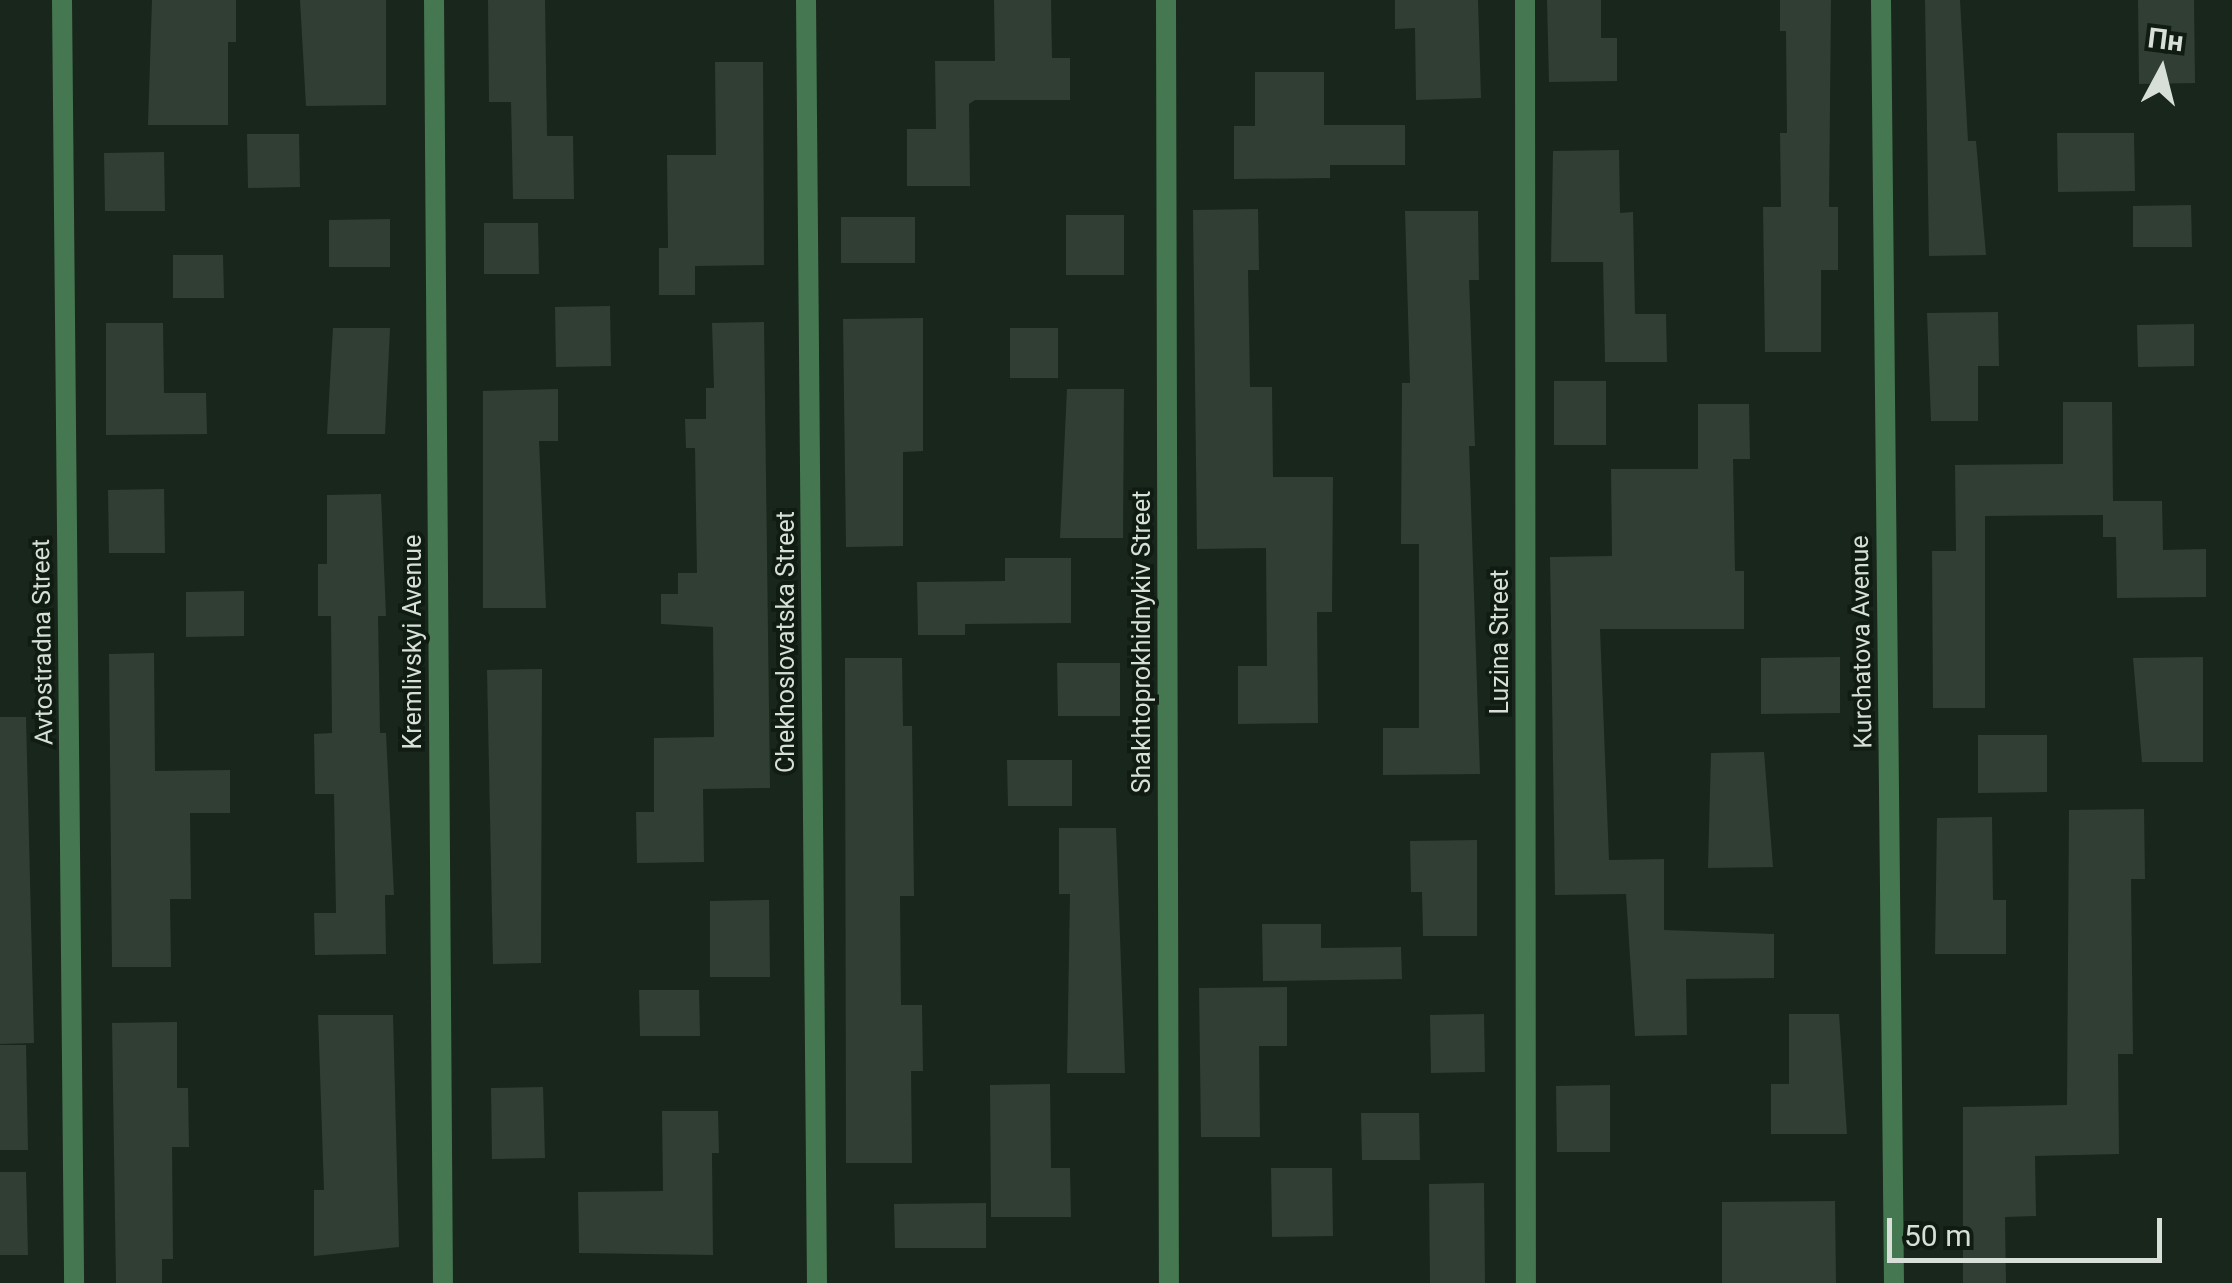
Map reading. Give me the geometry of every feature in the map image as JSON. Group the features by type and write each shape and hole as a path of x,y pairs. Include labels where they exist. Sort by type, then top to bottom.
{"street":[{"name":"Avtostradna Street","path":"62,0 74,1283"},
{"name":"Kremlivskyi Avenue","path":"434,0 442,1283"},
{"name":"Chekhoslovatska Street","path":"806,0 817,1283"},
{"name":"Shakhtoprokhidnykiv Street","path":"1166,0 1169,1283"},
{"name":"Luzina Street","path":"1524,0 1526,1283"},
{"name":"Kurchatova Avenue","path":"1881,0 1894,1283"}],"building":[{"path":"152,0 236,0 236,42 228,42 228,125 148,125"},
{"path":"300,0 386,0 386,105 306,106"},
{"path":"488,0 545,0 547,136 573,136 574,199 513,199 511,102 489,102"},
{"path":"994,0 1051,0 1052,58 1070,58 1070,100 975,100 969,104 970,186 907,186 907,129 936,129 935,61 995,61"},
{"path":"1395,0 1478,0 1481,98 1416,100 1415,28 1395,29"},
{"path":"1547,0 1601,0 1601,38 1617,38 1617,81 1549,82"},
{"path":"1780,0 1831,0 1829,207 1838,207 1838,270 1821,270 1821,352 1765,352 1763,207 1781,207 1780,133 1787,133 1786,31 1780,31"},
{"path":"1925,0 1960,0 1968,141 1976,141 1986,255 1929,256"},
{"path":"2138,0 2194,0 2195,83 2139,84"},
{"path":"715,62 763,62 764,265 695,266 695,295 659,295 659,248 668,248 667,155 716,155"},
{"path":"1255,72 1324,72 1324,125 1405,125 1405,165 1330,165 1330,178 1234,179 1234,126 1255,126"},
{"path":"2057,133 2134,133 2135,191 2058,192"},
{"path":"247,134 299,134 300,187 248,188"},
{"path":"1619,150 1620,213 1633,212 1635,314 1666,314 1667,362 1605,362 1603,262 1551,262 1553,151"},
{"path":"164,152 165,211 105,211 104,153"},
{"path":"2191,205 2192,247 2133,247 2133,206"},
{"path":"1258,209 1259,270 1248,270 1250,387 1272,387 1273,477 1333,477 1332,612 1317,612 1318,723 1238,724 1238,666 1267,666 1266,548 1197,549 1193,210"},
{"path":"1405,211 1478,211 1479,280 1469,280 1475,446 1469,446 1480,774 1383,775 1383,728 1419,728 1419,544 1401,544 1402,383 1410,383"},
{"path":"1066,215 1124,215 1124,275 1066,275"},
{"path":"841,217 915,217 915,263 841,263"},
{"path":"390,219 390,267 329,267 329,220"},
{"path":"484,223 538,223 539,274 484,274"},
{"path":"173,255 223,255 224,298 173,298"},
{"path":"610,306 611,366 556,367 555,307"},
{"path":"1998,312 1999,366 1978,366 1978,421 1931,421 1927,313"},
{"path":"923,318 923,451 903,452 903,546 846,547 843,319"},
{"path":"764,322 770,788 703,789 704,862 637,863 636,812 654,812 654,738 714,737 713,627 661,624 661,594 678,594 678,573 697,573 695,448 686,448 685,419 706,419 706,388 714,388 712,323"},
{"path":"106,323 163,323 164,393 206,393 207,434 106,435"},
{"path":"2194,324 2194,366 2138,367 2137,325"},
{"path":"333,328 390,328 385,434 327,434"},
{"path":"1010,328 1058,328 1058,378 1010,378"},
{"path":"1554,381 1606,381 1606,445 1554,445"},
{"path":"558,389 558,441 539,441 546,608 483,608 483,391"},
{"path":"1067,389 1124,389 1123,538 1060,538"},
{"path":"2063,402 2112,402 2113,501 2162,501 2163,550 2206,549 2206,597 2117,598 2116,537 2103,537 2103,515 1985,516 1985,708 1933,708 1932,551 1956,551 1955,465 2063,464"},
{"path":"1698,404 1749,404 1750,459 1733,459 1735,571 1744,571 1744,629 1600,629 1609,860 1664,859 1664,930 1774,934 1774,978 1686,979 1687,1035 1635,1036 1626,894 1555,895 1550,557 1612,556 1611,469 1698,469"},
{"path":"164,489 165,553 109,553 108,490"},
{"path":"381,494 386,616 378,616 380,733 386,733 394,895 385,895 386,954 315,955 314,913 336,913 334,794 315,794 314,734 332,733 331,616 318,616 318,564 327,564 327,495"},
{"path":"1005,558 1071,558 1071,623 965,624 965,635 918,635 917,582 1005,581"},
{"path":"244,591 244,636 186,637 186,592"},
{"path":"154,653 155,771 230,770 230,813 190,813 191,899 170,899 171,967 112,967 109,654"},
{"path":"1840,657 1840,713 1761,714 1761,658"},
{"path":"2203,657 2203,762 2142,762 2133,658"},
{"path":"845,658 902,658 903,726 912,726 914,896 900,896 901,1005 922,1005 923,1071 911,1071 912,1163 846,1163"},
{"path":"1057,663 1120,663 1120,716 1058,716"},
{"path":"542,669 541,963 493,964 487,670"},
{"path":"0,717 26,717 34,1043 0,1044"},
{"path":"1978,735 2047,735 2047,792 1978,793"},
{"path":"1764,752 1773,867 1708,868 1711,753"},
{"path":"1007,760 1072,760 1072,806 1008,806"},
{"path":"2144,809 2145,879 2131,879 2133,1054 2118,1054 2119,1154 2035,1156 2036,1216 2005,1217 2006,1283 1963,1283 1963,1107 2067,1105 2069,810"},
{"path":"1992,817 1993,900 2006,900 2006,954 1935,954 1937,818"},
{"path":"1059,828 1116,828 1125,1073 1067,1073 1070,894 1059,894"},
{"path":"1477,840 1477,936 1423,936 1422,892 1411,892 1410,841"},
{"path":"769,900 770,977 710,977 710,901"},
{"path":"1262,924 1321,924 1321,948 1401,947 1402,979 1263,981"},
{"path":"1287,987 1287,1046 1259,1046 1260,1137 1201,1137 1199,988"},
{"path":"639,990 699,990 700,1036 640,1036"},
{"path":"1484,1014 1485,1072 1431,1073 1430,1015"},
{"path":"1789,1014 1839,1014 1847,1134 1771,1134 1771,1084 1789,1084"},
{"path":"318,1015 393,1015 399,1247 314,1256 314,1190 324,1190"},
{"path":"177,1022 177,1088 188,1088 189,1147 172,1147 173,1259 162,1259 162,1283 116,1283 112,1023"},
{"path":"0,1045 26,1045 28,1150 0,1150"},
{"path":"1050,1084 1051,1168 1070,1168 1071,1217 991,1217 990,1085"},
{"path":"1610,1085 1610,1152 1557,1152 1556,1086"},
{"path":"543,1087 545,1158 492,1159 491,1088"},
{"path":"662,1111 718,1111 719,1153 712,1153 713,1255 579,1253 578,1192 663,1191"},
{"path":"1361,1113 1419,1113 1420,1160 1362,1160"},
{"path":"1271,1168 1332,1168 1333,1236 1272,1237"},
{"path":"0,1172 26,1172 28,1255 0,1255"},
{"path":"1484,1183 1485,1283 1430,1283 1429,1184"},
{"path":"1835,1201 1836,1283 1722,1283 1722,1202"},
{"path":"986,1203 986,1248 895,1248 894,1204"}]}
